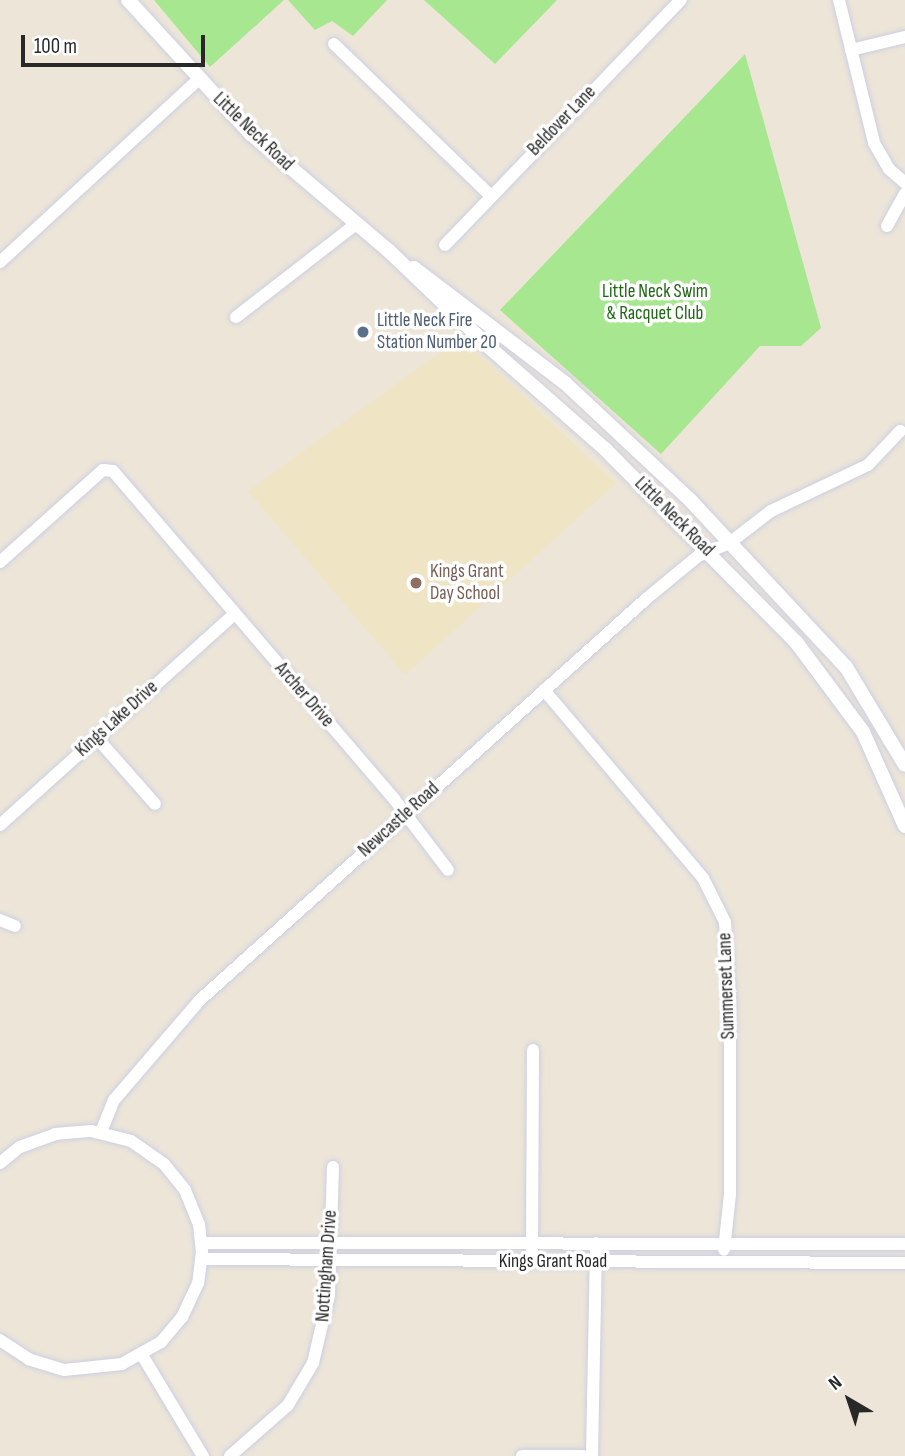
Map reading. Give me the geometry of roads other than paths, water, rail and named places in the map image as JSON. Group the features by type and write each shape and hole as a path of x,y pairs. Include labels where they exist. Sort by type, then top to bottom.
{"street":[{"name":"Little Neck Road","path":"128,0 260,142 389,251 503,332 628,439 731,542 846,667 905,765"},
{"name":"Beldover Lane","path":"445,245 681,0"},
{"path":"839,0 874,143 889,169 905,183"},
{"path":"851,50 905,37"},
{"path":"334,44 491,196"},
{"path":"0,262 200,79"},
{"path":"887,226 905,194"},
{"path":"236,317 356,224"},
{"name":"Little Neck Road","path":"389,251 489,347 606,449 796,642 847,707 882,769 905,826"},
{"path":"489,347 503,332"},
{"name":"Newcastle Road","path":"101,1132 114,1100 184,1017 544,690 708,551 731,542 794,497 868,465 900,431"},
{"name":"Archer Drive","path":"0,562 103,470 113,471 448,870"},
{"name":"Kings Lake Drive","path":"0,825 234,614"},
{"name":"Summerset Lane","path":"544,690 703,878 725,922 730,998 730,1194 724,1261"},
{"path":"96,737 155,804"},
{"path":"0,920 15,926"},
{"path":"532,1262 533,1050"},
{"path":"0,1163 20,1147 55,1134 101,1132 141,1147 174,1175 193,1207 202,1243 198,1283 182,1317 142,1355 101,1370 64,1370 29,1359 0,1340"},
{"name":"Nottingham Drive","path":"230,1456 268,1426 302,1388 326,1317 332,1167"},
{"name":"Kings Grant Road","path":"202,1243 905,1244"},
{"path":"592,1456 596,1243"},
{"name":"Kings Grant Road","path":"201,1259 329,1263 905,1262"},
{"path":"142,1355 202,1456"},
{"path":"522,1456 583,1456"}],"place":[{"name":"Little Neck Fire Station Number 20","path":"363,332"},
{"name":"Kings Grant Day School","path":"416,583"}],"park label":[{"name":"Little Neck Swim & Racquet Club","path":"655,303"}]}
